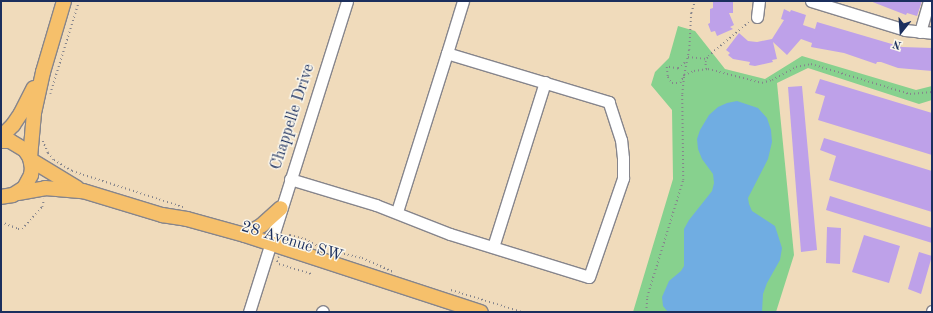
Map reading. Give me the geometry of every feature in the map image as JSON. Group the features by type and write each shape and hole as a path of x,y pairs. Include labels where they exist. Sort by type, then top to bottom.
{"main road":[{"path":"1,209 11,195 29,182 32,168 30,159 34,113 43,72 64,1"},
{"path":"1,137 13,125 21,113 43,72"},
{"name":"28 Avenue SW","path":"1,141 10,141 18,145 30,159 51,174 83,191 162,215 193,229 272,252 369,275 415,292 480,312"},
{"name":"28 Avenue SW","path":"11,195 45,188 83,191"},
{"path":"245,235 262,225 281,208"},
{"name":"28 Avenue SW","path":"162,215 187,219 245,235 272,252"}],"street":[{"name":"Chappelle Drive","path":"249,312 272,252 281,208 347,1"},
{"path":"397,212 463,1"},
{"path":"757,17 759,1"},
{"path":"814,1 893,27 920,32 932,32"},
{"path":"920,32 929,1"},
{"path":"290,179 397,212 436,229 589,277 623,178 624,158 621,140 609,102 447,53"},
{"path":"493,247 545,82"}],"path":[{"path":"49,98 79,1"},
{"path":"646,312 647,297 682,188 685,172 682,109 684,76 688,57 692,13 695,1"},
{"path":"706,69 706,59 743,25 757,17"},
{"path":"688,57 706,59"},
{"path":"686,63 678,69 667,68 670,80 675,84 680,83 684,76 694,71 706,69 762,83 772,80 796,67 811,64 910,94 932,92"},
{"path":"42,136 44,147 54,160 72,171 187,208"},
{"path":"1,222 18,229 22,229 42,208 45,194"},
{"path":"286,236 290,235 305,239 325,250"},
{"path":"272,252 279,264 311,274"},
{"path":"334,252 362,258 396,272"},
{"path":"446,288 522,312"}],"green space":[{"path":"678,26 695,31 725,69 765,79 802,56 916,90 932,86 932,100 919,104 808,68 777,83 794,255 776,312 633,312 673,179 672,110 651,85 655,72 669,58"}],"water":[{"path":"737,101 758,108 767,118 771,130 772,142 768,159 748,198 752,211 775,226 782,248 780,260 767,283 763,294 762,312 668,312 663,306 662,297 669,281 681,271 684,266 684,229 689,220 712,191 714,183 713,174 702,159 698,149 697,139 700,130 709,115 718,107"}],"building":[{"path":"713,1 733,1 733,13 729,13 734,25 730,27 733,29 717,36 715,31 711,32 708,24 710,23 710,9 713,8"},
{"path":"870,1 922,1 917,16 907,13 906,15"},
{"path":"784,9 790,12 791,10 806,15 803,25 815,29 817,22 902,47 932,48 932,71 898,68 881,62 877,62 876,64 844,53 811,47 812,43 801,39 787,55 773,42 777,59 772,60 773,62 755,66 749,65 750,62 733,59 728,55 730,53 726,50 739,33 748,41 757,42 772,39 784,20 781,19"},
{"path":"820,79 932,113 932,155 818,120 825,96 815,93"},
{"path":"802,86 817,250 801,252 788,87"},
{"path":"824,138 932,171 932,212 829,180 836,156 820,150"},
{"path":"830,196 932,228 932,243 826,210"},
{"path":"827,227 841,228 840,264 826,263"},
{"path":"864,235 900,246 889,283 852,272"},
{"path":"919,252 932,256 921,294 908,289"}]}
